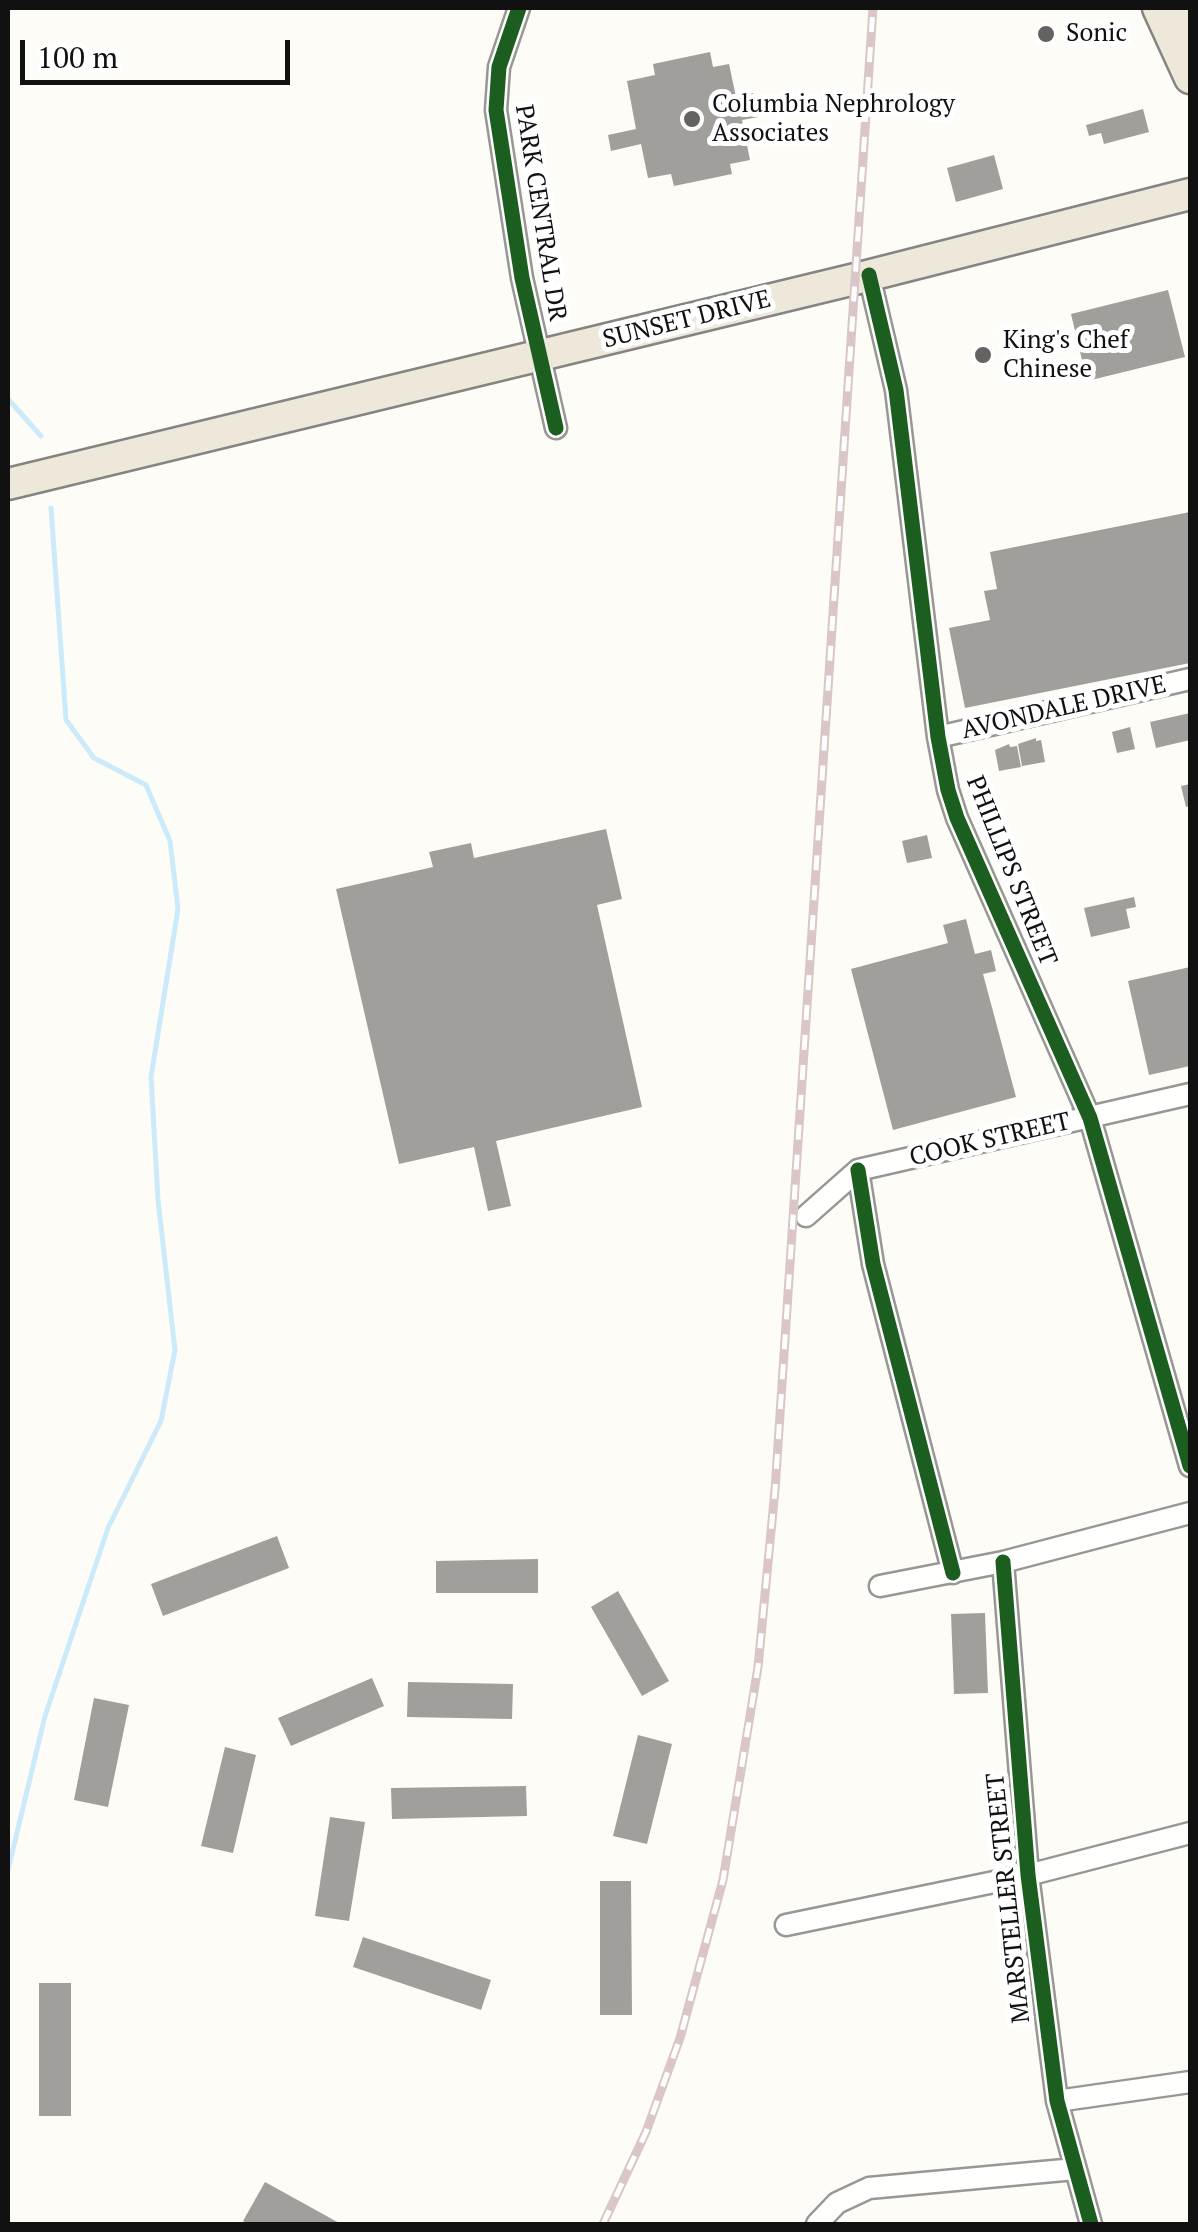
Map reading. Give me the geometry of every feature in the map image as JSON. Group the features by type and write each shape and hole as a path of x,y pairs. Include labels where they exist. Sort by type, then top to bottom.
{"main road":[{"path":"1158,8 1190,78"},
{"path":"1182,8 1190,24"},
{"name":"SUNSET DRIVE","path":"8,484 1190,194"}],"street":[{"name":"PARK CENTRAL DR","path":"519,8 498,67 496,110 538,356 556,428"},
{"name":"PHILLIPS STREET","path":"870,275 896,390 938,737 957,818 1090,1118 1190,1466"},
{"name":"AVONDALE DRIVE","path":"938,737 1190,679"},
{"name":"COOK STREET","path":"806,1216 858,1170 1190,1094"},
{"path":"858,1170 873,1264 952,1573"},
{"path":"880,1586 1003,1562 1190,1513"},
{"name":"MARSTELLER STREET","path":"1003,1562 1028,1875 1057,2101 1091,2224"},
{"path":"786,1925 1028,1875 1190,1833"},
{"path":"1057,2101 1190,2082"},
{"path":"817,2224 837,2204 869,2188 1075,2170"}],"building":[{"name":"Columbia Nephrology Associates","path":"710,52 713,67 729,64 736,97 753,93 758,117 742,120 750,160 730,164 732,174 674,186 671,174 648,178 641,144 611,151 608,135 636,129 627,81 655,75 653,64"},
{"path":"1143,109 1149,132 1104,144 1101,133 1089,136 1086,125"},
{"path":"994,155 1003,189 956,202 947,168"},
{"path":"1168,290 1185,357 1087,381 1071,314"},
{"path":"1190,512 1190,663 965,708 949,628 990,620 984,591 997,589 990,552"},
{"path":"1190,713 1190,740 1156,748 1150,722"},
{"path":"1130,727 1135,749 1117,753 1112,732"},
{"path":"1041,740 1045,762 1022,766 1018,744"},
{"path":"1009,744 1017,746 1021,767 999,771 995,750"},
{"path":"1190,784 1190,806 1186,807 1181,786"},
{"path":"606,829 622,899 597,905 642,1107 496,1141 511,1206 488,1211 474,1147 399,1164 336,889 433,867 429,852 471,843 474,858"},
{"path":"927,835 932,858 907,863 902,841"},
{"path":"1134,897 1136,907 1126,909 1130,928 1091,937 1084,908"},
{"path":"966,919 975,954 991,950 996,971 983,974 1016,1097 893,1130 851,969 948,943 943,925"},
{"path":"1190,967 1190,1066 1149,1075 1128,981"},
{"path":"277,1536 289,1568 163,1616 151,1584"},
{"path":"538,1559 538,1593 436,1593 436,1561"},
{"path":"618,1591 669,1681 642,1696 591,1607"},
{"path":"985,1613 988,1693 954,1694 951,1614"},
{"path":"372,1678 384,1706 291,1746 278,1718"},
{"path":"408,1682 513,1684 512,1719 407,1717"},
{"path":"94,1698 129,1705 108,1807 74,1800"},
{"path":"638,1735 672,1744 647,1844 613,1836"},
{"path":"225,1747 256,1755 233,1853 201,1846"},
{"path":"526,1786 527,1816 392,1819 391,1788"},
{"path":"330,1817 365,1822 349,1921 315,1916"},
{"path":"600,1881 631,1881 632,2015 600,2015"},
{"path":"363,1937 491,1980 481,2010 353,1967"},
{"path":"39,1983 71,1983 71,2116 39,2116"},
{"path":"265,2182 341,2224 248,2224 243,2221"}],"waterway":[{"path":"8,399 41,436"},
{"path":"8,1870 45,1716 108,1528 161,1421 175,1350 158,1200 151,1077 178,909 170,841 146,785 94,758 66,720 51,508"}],"railway":[{"path":"603,2224 646,2132 680,2038 723,1880 758,1667 775,1490 873,8"}],"cycle path":[{"path":"519,8 499,67 496,110 522,278 556,428"},
{"path":"869,275 896,390 938,737 948,790 1090,1118 1190,1466"},
{"path":"858,1170 873,1264 953,1573"},
{"path":"1003,1562 1028,1875 1057,2101 1091,2224"}],"place":[{"name":"Sonic","path":"1046,34"},
{"name":"Columbia Nephrology Associates","path":"692,119"},
{"name":"King's Chef Chinese","path":"983,355"}]}
